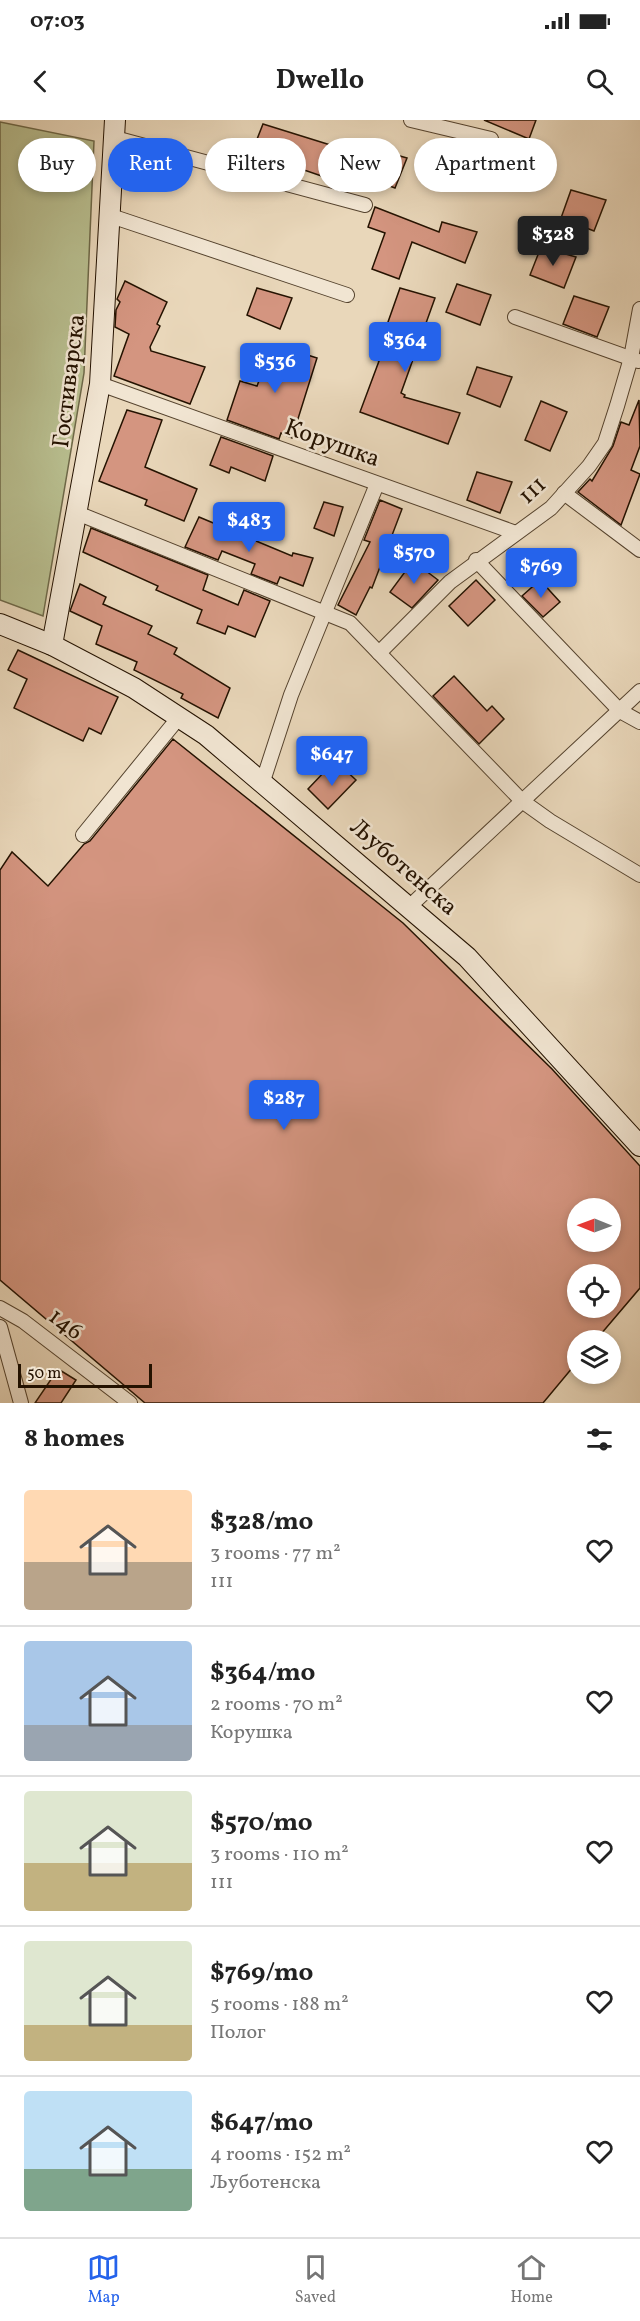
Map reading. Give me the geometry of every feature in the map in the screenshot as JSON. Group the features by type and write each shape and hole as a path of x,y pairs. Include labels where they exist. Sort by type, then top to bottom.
{"main road":[{"name":"Гостиварска","path":"52,645 100,384 115,129"},
{"name":"Љуботенска","path":"0,624 52,645 134,688 180,716 263,781 467,957 640,1146"}],"street":[{"path":"411,120 483,138"},
{"path":"115,129 365,205"},
{"path":"111,216 348,295"},
{"name":"111","path":"379,653 450,582 477,560 532,524 589,466 605,443 636,360 640,309"},
{"path":"515,317 636,360"},
{"name":"Корушка","path":"100,384 516,533"},
{"path":"263,781 291,695 377,484"},
{"path":"564,493 640,550"},
{"path":"77,513 350,623 522,801 549,821 640,875"},
{"path":"477,560 620,711 640,722"},
{"path":"409,907 640,691"},
{"path":"83,835 180,716"},
{"name":"146","path":"0,1308 23,1321 130,1403"},
{"path":"0,1327 21,1403"}],"green space":[{"path":"0,122 79,138 18,138 18,192 92,192 84,373 43,616 0,600"}],"building":[{"path":"484,120 536,120 529,138"},
{"path":"263,124 318,141 318,175 306,171 306,138 258,138"},
{"path":"402,157 407,158 402,170"},
{"path":"571,190 606,200 594,231 561,218"},
{"path":"375,207 439,232 442,222 477,232 465,263 412,242 399,279 372,269 385,233 368,227"},
{"path":"541,247 576,257 564,288 530,275"},
{"path":"125,281 167,302 157,324 160,326 150,347 151,351 205,367 190,404 114,376 129,334 115,327 116,310 120,302 117,299"},
{"path":"457,284 491,295 480,325 446,312"},
{"path":"257,288 292,298 280,329 247,315"},
{"path":"400,288 435,298 401,393 405,395 404,397 460,413 448,444 360,412 379,361 375,359"},
{"path":"574,296 609,307 597,337 563,324"},
{"path":"273,344 317,358 292,438 281,433 279,439 227,420 240,381 257,386"},
{"path":"477,367 512,377 500,407 467,394"},
{"path":"639,400 640,446 631,470 640,474 621,525 578,492 590,479 592,481 613,446 621,422 629,425"},
{"path":"541,401 567,412 550,451 525,440"},
{"path":"127,410 162,420 145,467 197,489 184,521 145,505 147,500 99,481"},
{"path":"221,437 273,456 265,481 231,467 229,473 210,465"},
{"path":"477,472 512,482 500,513 467,500"},
{"path":"380,500 402,509 372,588 370,587 356,615 338,605 370,542 364,540"},
{"path":"324,502 343,507 334,536 314,528"},
{"path":"199,517 292,556 293,553 313,558 303,586 280,577 277,584 251,574 255,564 222,551 218,560 185,547"},
{"path":"91,528 208,575 203,590 238,605 244,590 270,601 255,637 228,626 225,634 197,623 202,610 156,590 158,586 83,552"},
{"path":"413,561 438,580 412,608 390,592"},
{"path":"476,580 495,600 468,626 449,606"},
{"path":"540,580 560,602 543,617 522,596"},
{"path":"80,584 106,597 103,604 152,626 148,634 177,648 174,654 230,688 218,718 181,698 183,694 134,670 137,662 96,644 102,626 70,611"},
{"path":"18,650 118,697 101,734 89,728 83,741 14,708 27,679 8,670"},
{"path":"454,676 487,711 492,706 504,719 479,744 433,696"},
{"path":"173,739 403,923 552,1069 640,1166 640,1288 621,1310 621,1264 567,1264 567,1318 615,1318 604,1330 567,1330 567,1374 543,1403 145,1403 0,1280 0,870 12,852 48,886 84,844 90,841"},
{"path":"342,767 356,780 328,809 308,789 326,770 333,777"},
{"path":"58,1369 76,1380 61,1403 35,1403"}]}
